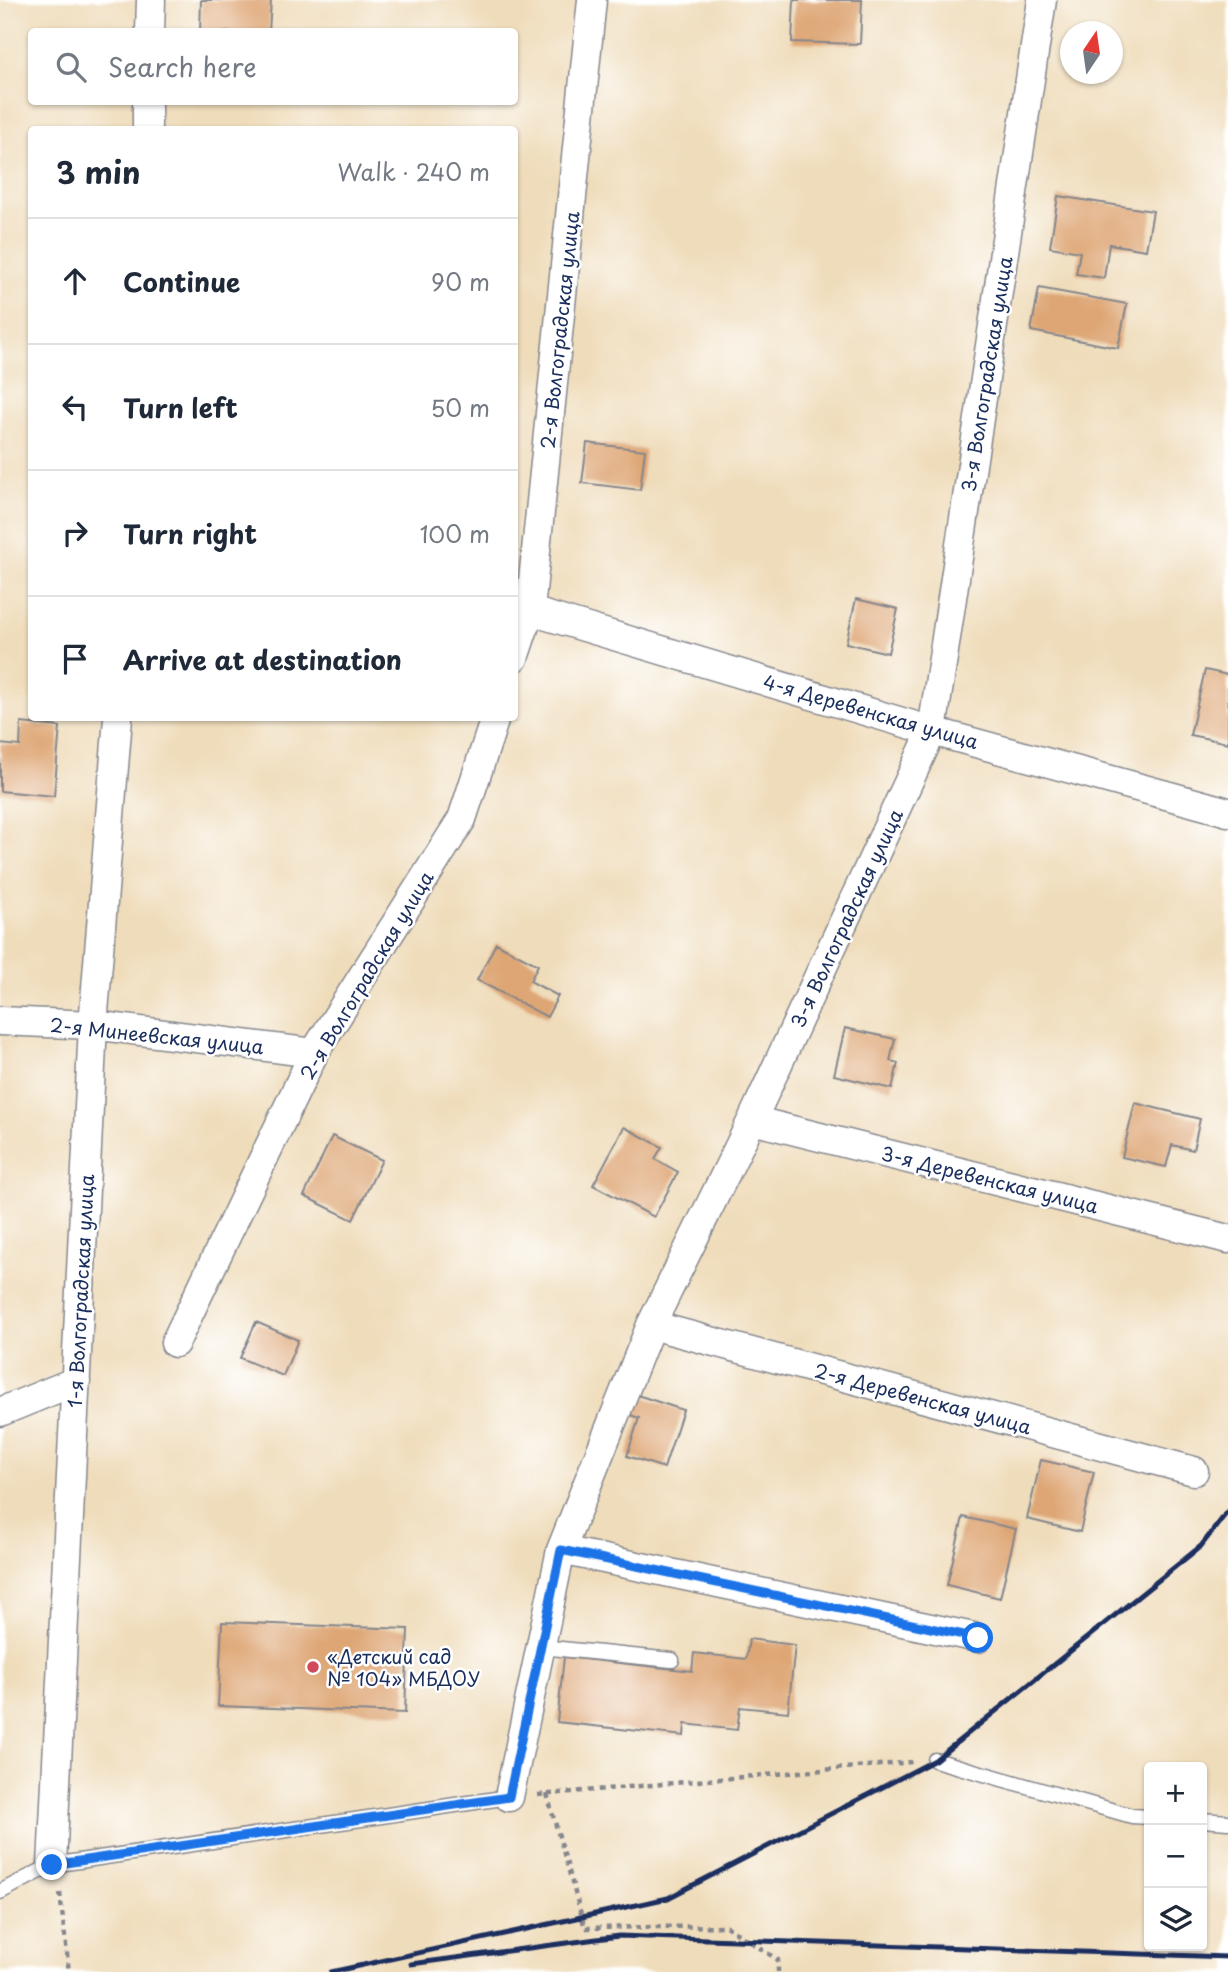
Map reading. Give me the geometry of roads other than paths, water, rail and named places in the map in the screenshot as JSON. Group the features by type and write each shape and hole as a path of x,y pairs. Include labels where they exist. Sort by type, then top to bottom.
{"street":[{"path":"150,28 151,0"},
{"name":"2-я Волгоградская улица","path":"518,633 592,0"},
{"name":"3-я Волгоградская улица","path":"509,1797 561,1550 651,1325 752,1120 932,731 1042,0"},
{"path":"146,126 148,105"},
{"name":"4-я Деревенская улица","path":"522,608 932,731 1228,812"},
{"name":"1-я Волгоградская улица","path":"55,1873 93,1025 118,721"},
{"name":"2-я Волгоградская улица","path":"176,1343 314,1053 462,819 494,721"},
{"name":"2-я Минеевская улица","path":"0,1021 93,1025 314,1053"},
{"name":"3-я Деревенская улица","path":"752,1120 1228,1238"},
{"name":"2-я Деревенская улица","path":"651,1325 1194,1471"},
{"path":"0,1412 76,1381"},
{"path":"561,1550 978,1638"}],"lane":[{"path":"541,1647 672,1660"},
{"path":"935,1760 1132,1816 1144,1817"},
{"path":"0,1892 55,1873 509,1797"},
{"path":"1207,1820 1228,1822"}],"railway":[{"path":"331,1972 668,1898 935,1760 1201,1546 1228,1511"},
{"path":"411,1964 619,1936 1228,1957"}],"place":[{"name":"«Детский сад № 104» МБДОУ","path":"313,1667"}]}
